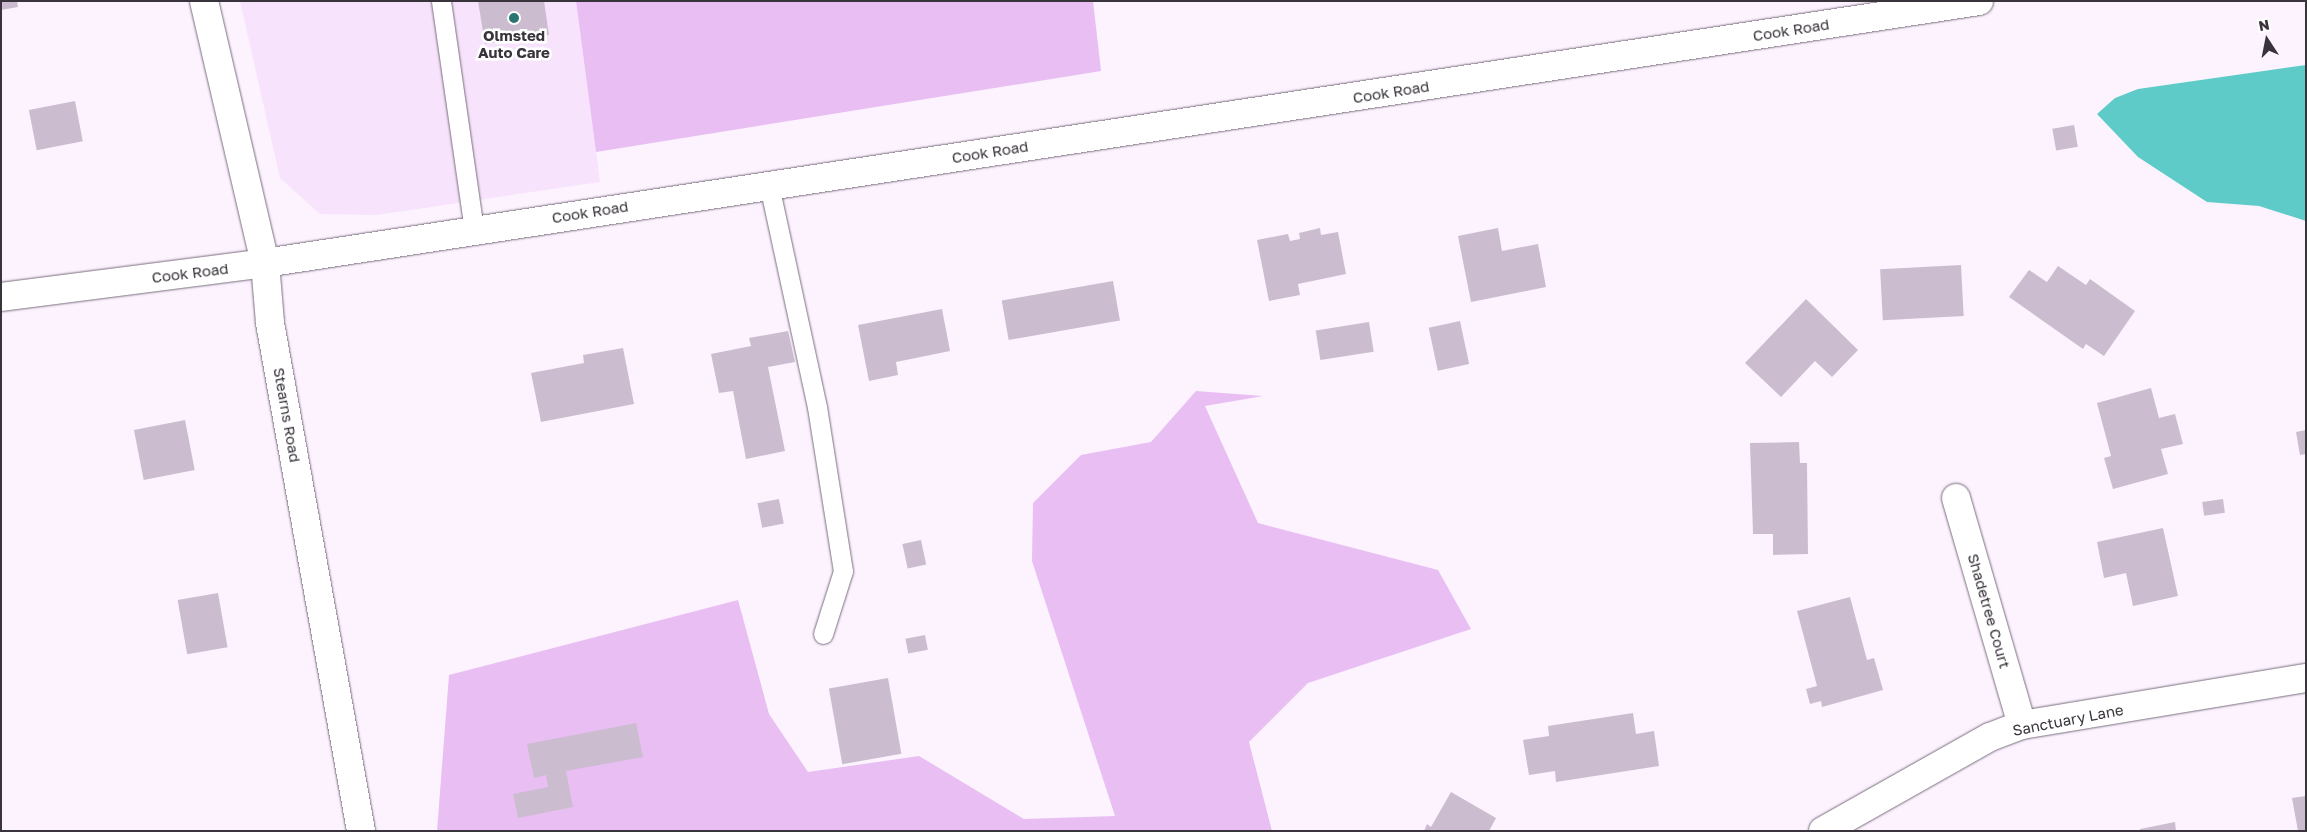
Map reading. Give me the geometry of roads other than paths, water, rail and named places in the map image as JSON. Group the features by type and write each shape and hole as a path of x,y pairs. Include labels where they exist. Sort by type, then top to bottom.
{"street":[{"name":"Stearns Road","path":"204,1 265,263 272,332 361,831"},
{"name":"Cook Road","path":"1,297 265,263 474,229 1973,2"},
{"name":"Shadetree Court","path":"1956,498 2022,725"},
{"name":"Sanctuary Lane","path":"1823,831 1990,737 2022,725 2306,678"}],"lane":[{"path":"441,1 474,229"},
{"path":"769,185 817,407 843,571 824,634"}],"water":[{"path":"2306,65 2306,221 2259,206 2207,202 2138,157 2097,114 2115,98 2138,89"}],"place":[{"name":"Olmsted Auto Care","path":"514,18"}]}
